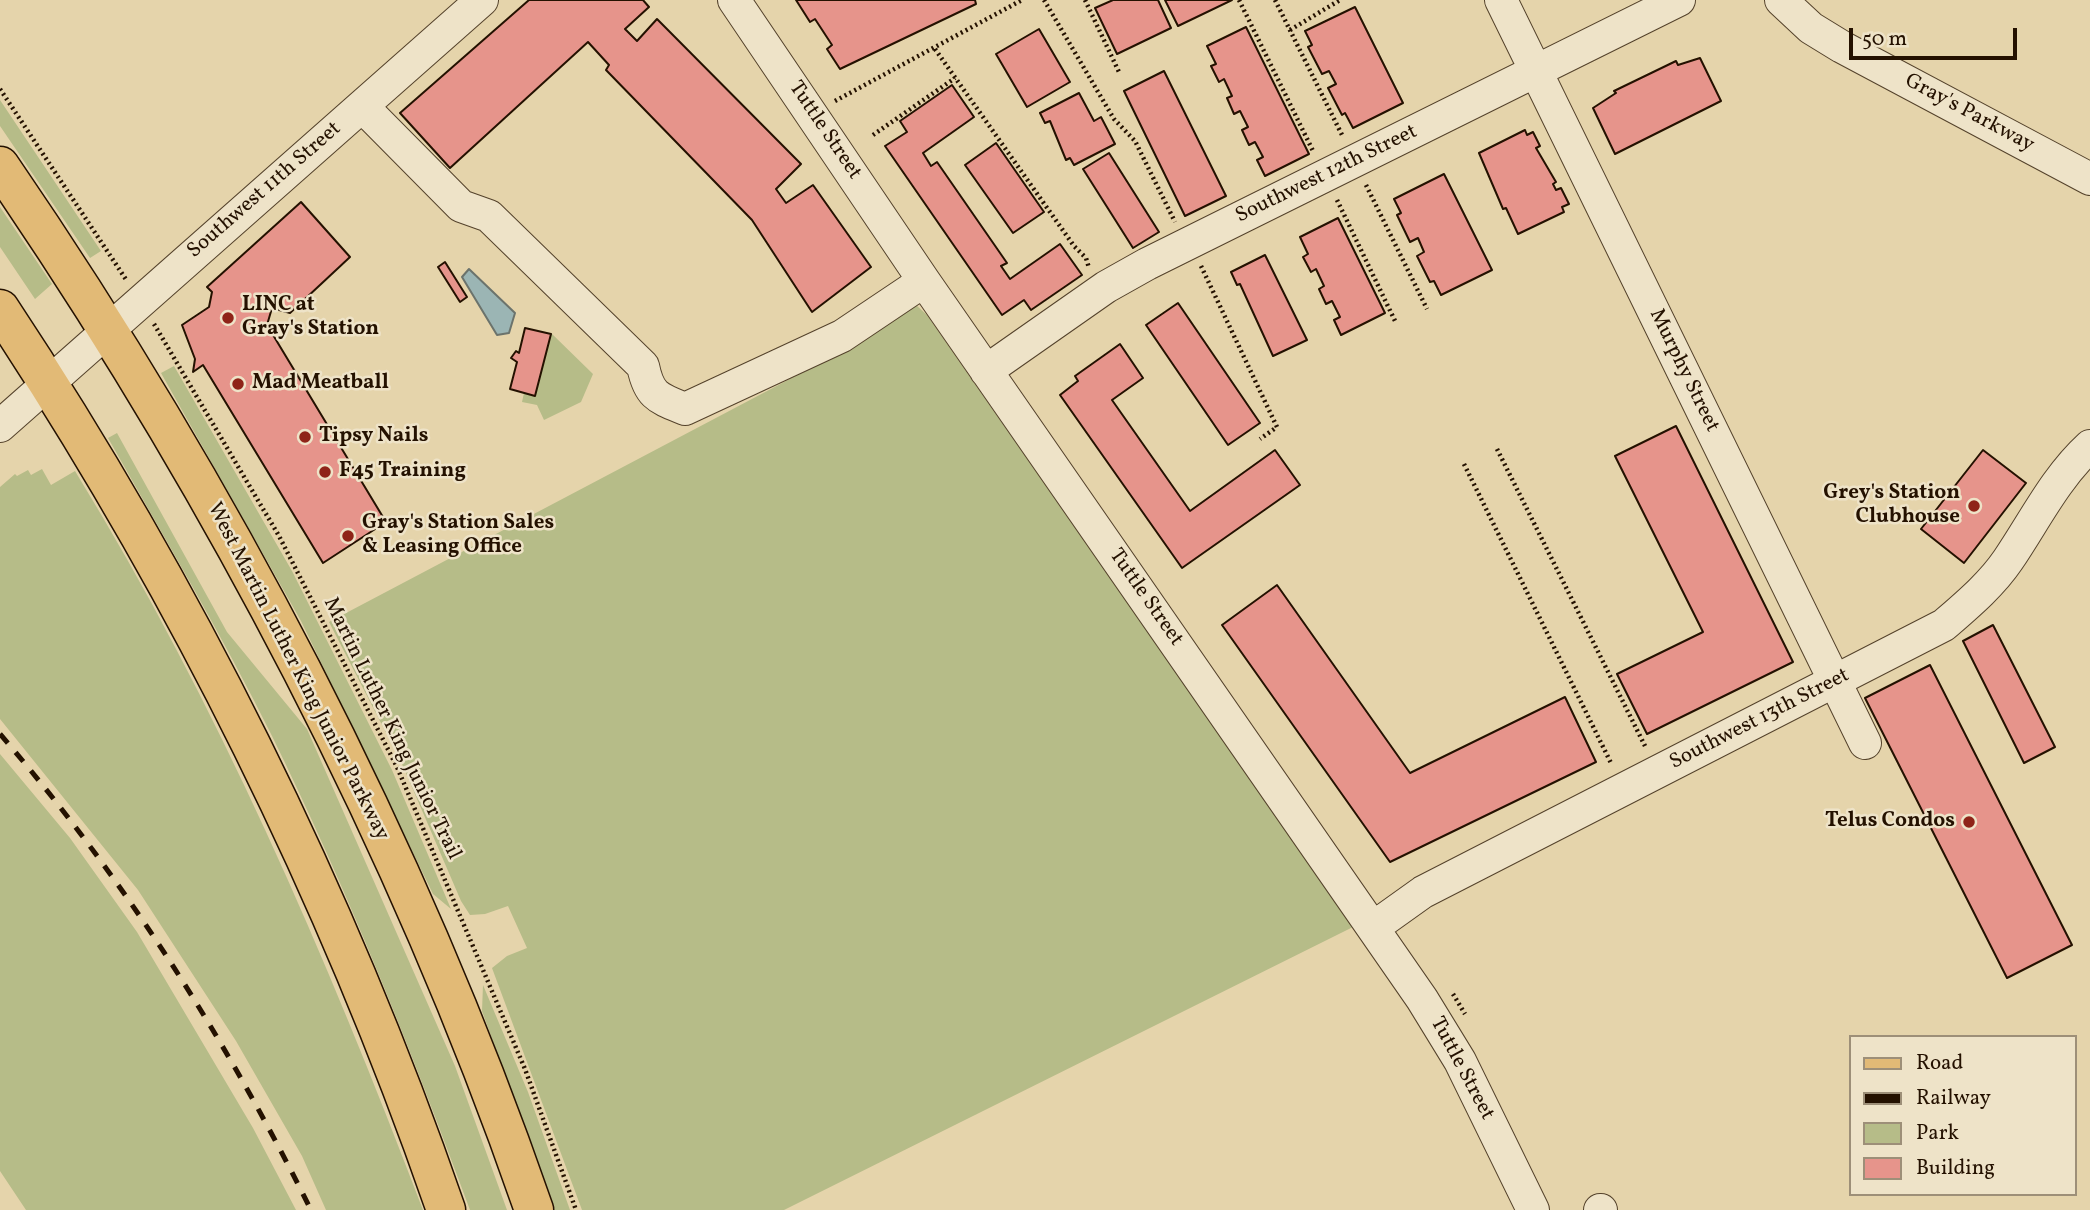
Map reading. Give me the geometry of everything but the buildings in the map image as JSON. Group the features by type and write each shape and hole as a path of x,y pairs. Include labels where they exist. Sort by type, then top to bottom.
{"main road":[{"name":"West Martin Luther King Junior Parkway","path":"0,166 109,329 263,598 384,838 498,1105 534,1210"},
{"path":"0,309 47,382 184,618 288,823 351,965 446,1210"}],"street":[{"name":"Southwest 11th Street","path":"0,426 482,0"},
{"name":"Tuttle Street","path":"734,0 986,371 1374,927 1460,1061 1533,1210"},
{"name":"Murphy Street","path":"1501,0 1865,743"},
{"name":"Southwest 12th Street","path":"986,371 1119,279 1679,0"},
{"name":"Gray's Parkway","path":"1781,0 1811,28 1843,47 2090,180"},
{"path":"362,106 461,206 489,216 643,366 647,387 660,399 685,410 842,336 924,281"},
{"name":"Southwest 13th Street","path":"1374,927 1423,892 1944,625 1979,594 2007,562 2061,479 2090,446"}],"path":[{"path":"835,101 1023,0"},
{"path":"1044,0 1114,119 1135,141 1177,227"},
{"path":"1239,0 1315,157"},
{"path":"1275,0 1345,143"},
{"path":"1290,30 1340,0"},
{"path":"1087,1 1119,72"},
{"path":"934,49 1074,246 1086,258 1091,274"},
{"path":"873,135 955,78"},
{"path":"0,89 126,279"},
{"path":"1361,174 1427,309"},
{"path":"1337,200 1396,323"},
{"path":"1200,266 1277,427 1260,439"},
{"name":"Martin Luther King Junior Trail","path":"151,320 279,536 397,767 511,1034 576,1210"},
{"path":"1497,449 1645,746"},
{"path":"1464,464 1611,763"}],"green space":[{"path":"0,100 101,251 90,258 0,126"},
{"path":"0,207 52,284 35,299 0,247"},
{"path":"916,305 927,315 1353,927 784,1210 582,1210 492,968 507,956 527,948 508,906 485,914 470,915 461,901 402,764 329,622 860,342"},
{"path":"551,333 593,374 581,402 544,420 537,405 522,402 524,393 535,395"},
{"path":"174,366 292,571 392,770 451,909 433,894 301,621 161,373"},
{"path":"117,433 227,632 307,729 455,1066 507,1210 470,1210 401,1030 300,794 233,661 108,438"},
{"path":"42,469 51,485 75,471 176,649 266,832 308,926 423,1210 326,1210 302,1156 236,1041 138,890 0,719 0,487 15,474 17,476 28,470 31,475"},
{"path":"0,754 70,838 137,932 253,1128 296,1210 26,1210 0,1171"},
{"path":"483,985 528,1092 570,1210 554,1210 482,1011"}],"water":[{"path":"469,269 515,313 509,333 497,335 462,277"}],"railway":[{"path":"0,734 89,846 171,962 244,1084 311,1210"}],"place":[{"name":"LINC at Gray's Station","path":"228,318"},
{"name":"Mad Meatball","path":"238,384"},
{"name":"Tipsy Nails","path":"305,437"},
{"name":"F45 Training","path":"325,472"},
{"name":"Grey's Station Clubhouse","path":"1974,506"},
{"name":"Gray's Station Sales & Leasing Office","path":"348,536"},
{"name":"Telus Condos","path":"1969,822"}]}
